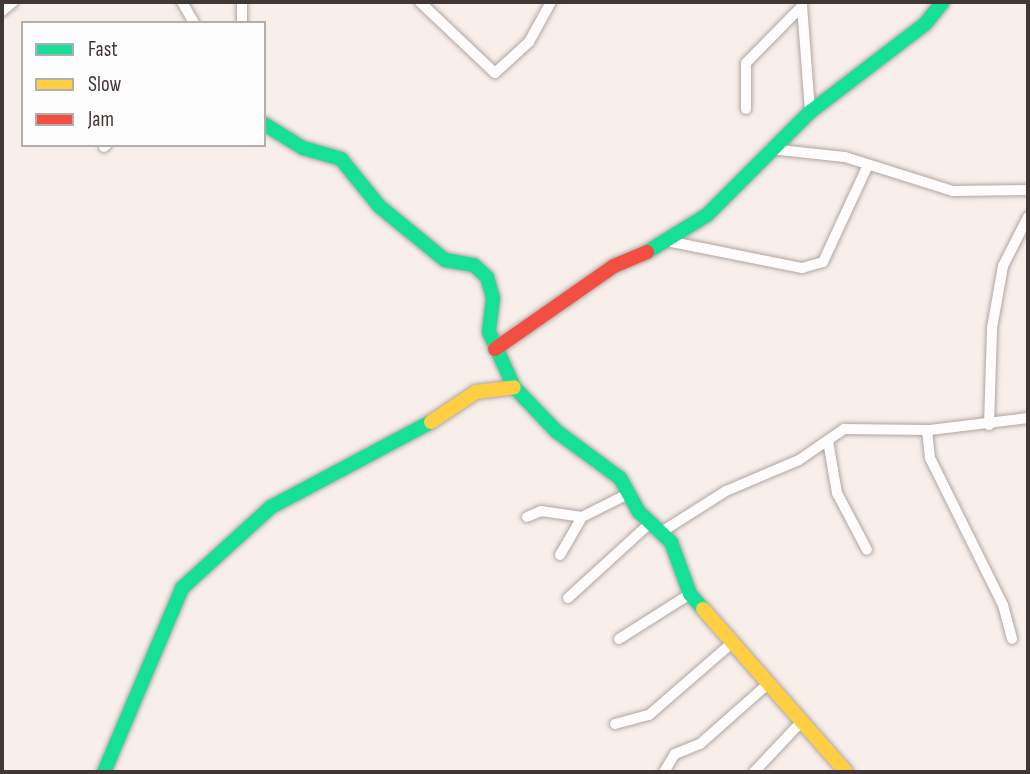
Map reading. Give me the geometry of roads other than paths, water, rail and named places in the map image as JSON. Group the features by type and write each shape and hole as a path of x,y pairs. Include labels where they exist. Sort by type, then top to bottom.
{"street":[{"path":"2,11 13,2"},
{"path":"182,2 193,21"},
{"path":"242,2 242,21"},
{"path":"420,2 495,73 529,42 551,2"},
{"path":"495,349 614,265 672,242 727,197 769,149 810,112 925,24 943,2"},
{"path":"802,4 810,112"},
{"path":"746,109 746,63 802,4"},
{"path":"266,125 303,148 341,159 379,206 445,260 474,265 488,277 495,349 514,387 630,493 650,523 663,531 690,594 846,772"},
{"path":"769,149 867,165 953,191 1028,190"},
{"path":"672,242 802,268 823,262 867,165"},
{"path":"989,425 992,327 1003,266 1028,217"},
{"path":"104,772 169,611 202,568 271,508 426,426 476,391 514,387"},
{"path":"663,531 726,491 828,441 844,429 927,430 989,425 1028,418"},
{"path":"927,430 930,458 1003,605 1012,639"},
{"path":"828,441 837,493 867,550"},
{"path":"560,555 582,517 630,493"},
{"path":"527,517 541,511 582,517"},
{"path":"568,598 650,523"},
{"path":"619,639 690,594"},
{"path":"615,723 649,715 733,642"},
{"path":"664,772 674,754 700,744 769,683"},
{"path":"754,772 803,720"}]}
